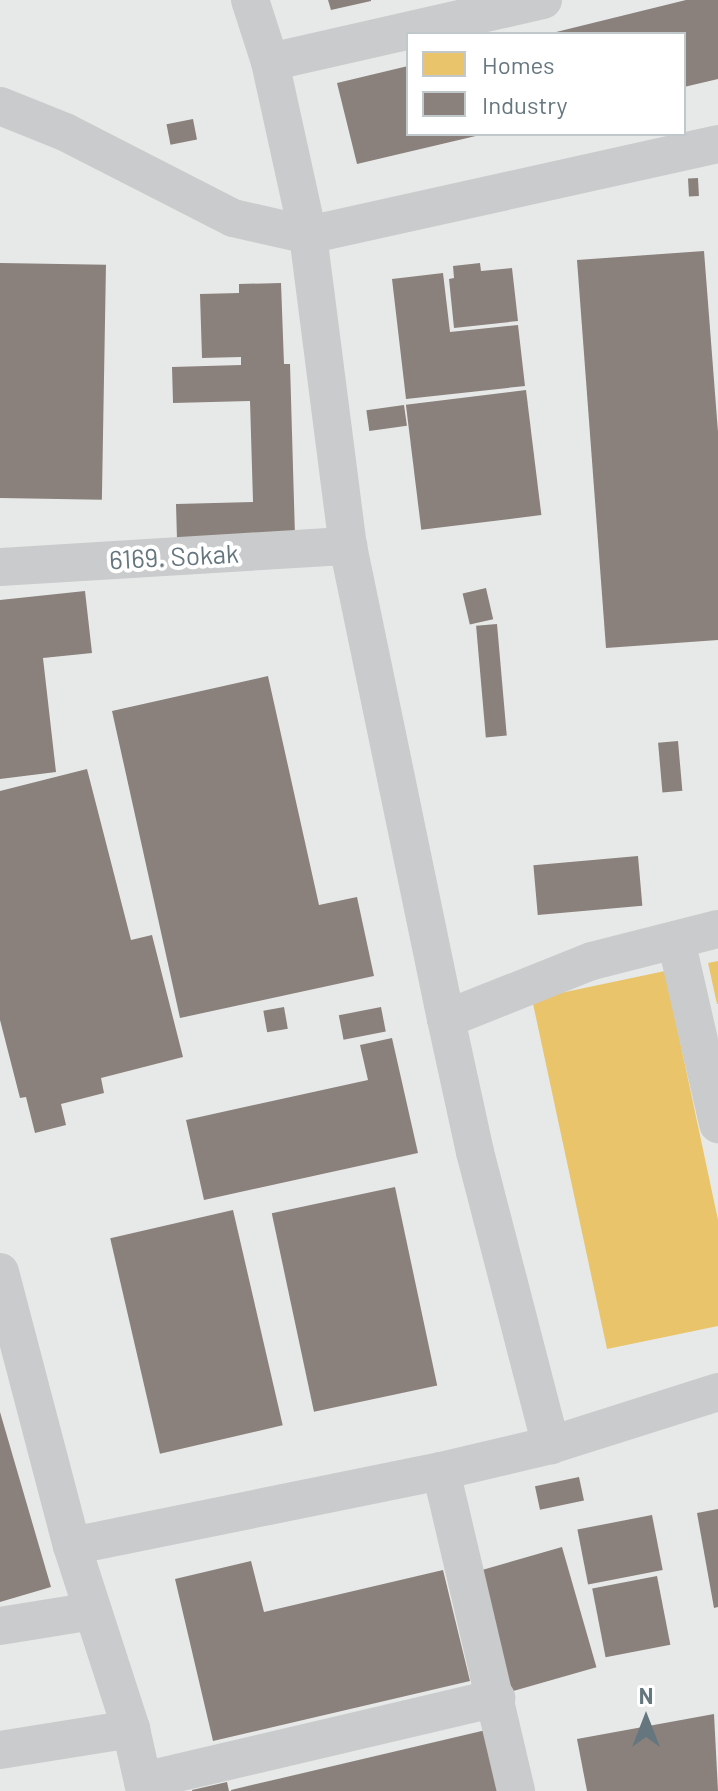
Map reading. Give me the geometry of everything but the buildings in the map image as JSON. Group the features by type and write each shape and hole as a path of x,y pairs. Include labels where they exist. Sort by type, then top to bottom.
{"street":[{"path":"250,0 270,62 308,235 348,546 446,1019 475,1152 551,1445"},
{"path":"270,62 543,0"},
{"path":"4,109 65,132 233,218 308,235 718,144"},
{"name":"6169. Sokak","path":"0,567 348,546"},
{"path":"446,1019 592,961 718,929"},
{"path":"676,940 718,1124"},
{"path":"0,1272 7,1326 72,1546 131,1729 144,1786 496,1698"},
{"path":"72,1546 441,1471 551,1445 718,1392"},
{"path":"441,1471 516,1791"},
{"path":"0,1626 93,1611"},
{"path":"0,1750 131,1729"}],"shaded area":[{"path":"0,0 718,0 718,1791 0,1791"}]}
